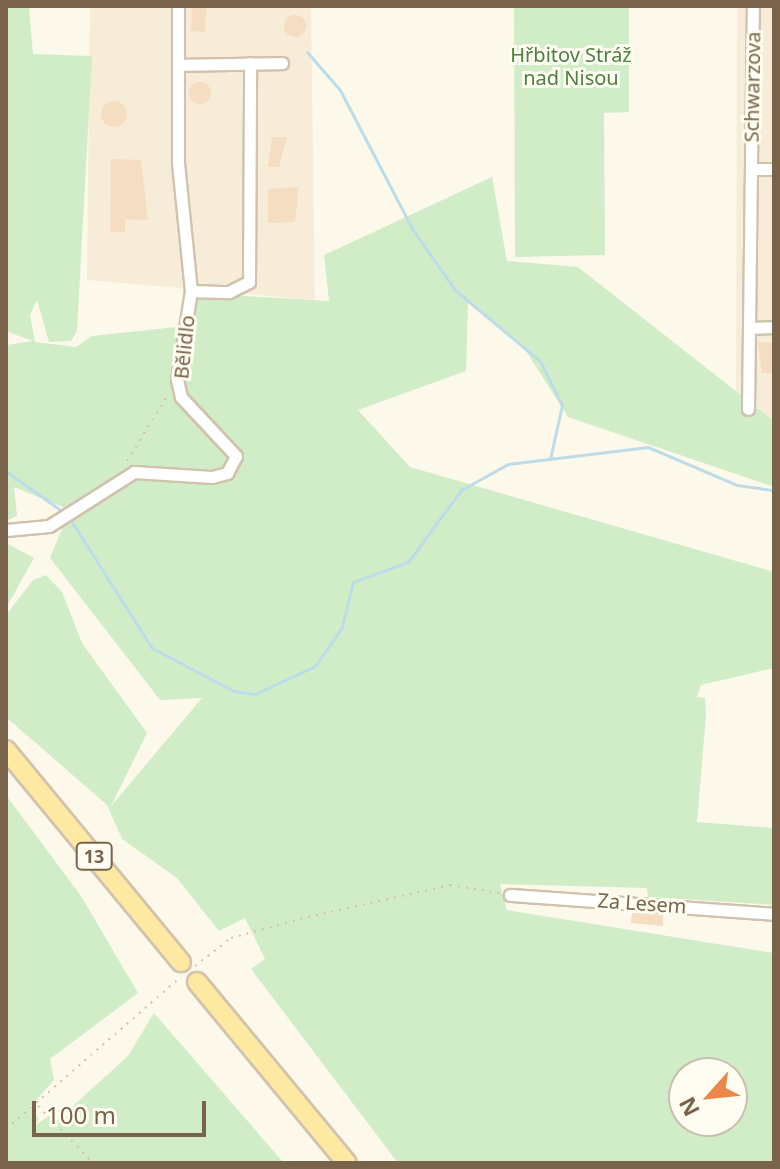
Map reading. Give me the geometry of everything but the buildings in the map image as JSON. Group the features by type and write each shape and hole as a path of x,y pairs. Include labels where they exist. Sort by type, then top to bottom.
{"main road":[{"name":"13","path":"6,750 181,962"},
{"path":"197,982 347,1163"}],"street":[{"name":"Bělidlo","path":"6,530 49,526 112,481 134,472 227,473 236,456 181,397 177,379 191,291 178,162 178,6"},
{"name":"Schwarzova","path":"748,409 753,6"},
{"path":"191,291 229,292 249,282 250,63"},
{"path":"179,65 282,63"},
{"name":"Schwarzova","path":"751,169 774,169"},
{"path":"749,328 774,327"},
{"name":"Za Lesem","path":"510,895 774,914"}],"path":[{"path":"112,481 177,379"},
{"path":"231,938 450,885 510,895"},
{"path":"6,1129 147,1009"},
{"path":"37,1104 93,1163"}],"shaded area":[{"path":"90,6 311,6 315,300 87,280"},
{"path":"737,6 774,6 774,421 736,391"}],"green space":[{"path":"6,6 29,6 33,54 92,56 77,331 71,341 49,342 37,300 30,315 35,342 76,347 92,336 176,327 194,293 329,301 324,255 492,177 507,261 578,267 774,421 774,487 568,417 524,348 468,303 466,371 358,410 410,467 774,572 774,668 701,685 697,697 705,698 706,715 697,822 774,828 774,905 648,897 647,888 500,884 507,910 774,953 774,1163 398,1163 251,969 265,959 245,918 219,931 177,878 122,839 107,805 6,717 6,615 33,580 46,575 62,592 82,643 147,733 111,806 202,698 160,700 50,558 70,510 14,487 17,516 6,521 6,345 33,341 8,332"},
{"name":"Hřbitov Stráž nad Nisou","path":"514,8 629,8 629,112 604,113 605,255 515,257"},
{"path":"6,543 34,558 6,608"},
{"path":"6,795 81,896 138,993 50,1059 54,1080 30,1107 39,1119 34,1126 53,1113 76,1118 69,1111 128,1056 154,1013 284,1163 6,1163"}],"waterway":[{"path":"307,52 340,90 413,230 455,290 540,361 562,405 550,459"},
{"path":"70,519 152,648 234,691 255,694 315,666 342,627 353,582 408,562 461,490 508,464 648,447 737,485 774,490"},
{"path":"6,471 63,512"}]}
